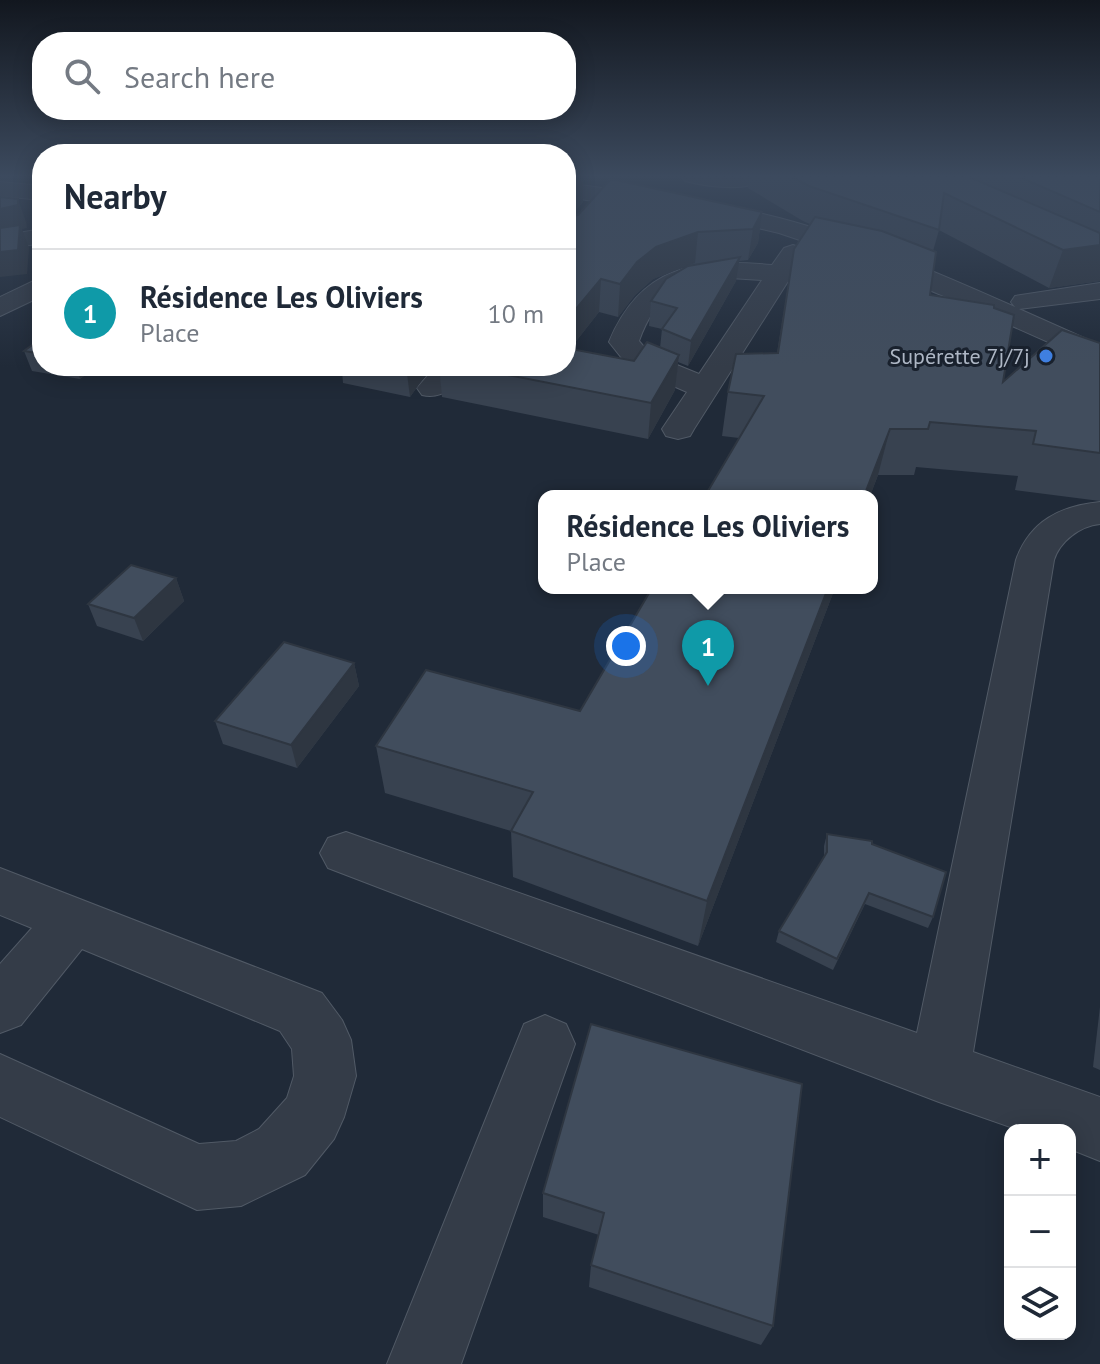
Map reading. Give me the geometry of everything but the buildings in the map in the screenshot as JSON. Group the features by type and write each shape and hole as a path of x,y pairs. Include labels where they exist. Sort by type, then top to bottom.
{"street":[{"path":"0,243 20,240"},
{"path":"678,429 802,240"},
{"path":"821,240 968,296 1100,356"},
{"path":"873,240 930,260 1100,337"},
{"path":"705,388 639,360 624,342 630,318 655,292 682,277 715,271 779,274"},
{"path":"0,308 32,290"},
{"path":"1025,302 1100,291"},
{"path":"1052,315 1100,309"},
{"path":"939,1072 1035,560 1042,540 1080,515 1100,513"},
{"path":"346,853 1100,1129"},
{"path":"0,891 301,1012 321,1040 325,1076 312,1117 282,1152 241,1173 197,1177 0,1085"},
{"path":"0,1006 73,920"},
{"path":"424,1364 545,1044"}],"place":[{"name":"Supérette 7j/7j","path":"1046,356"},
{"name":"Résidence Les Oliviers","path":"708,686"}]}
